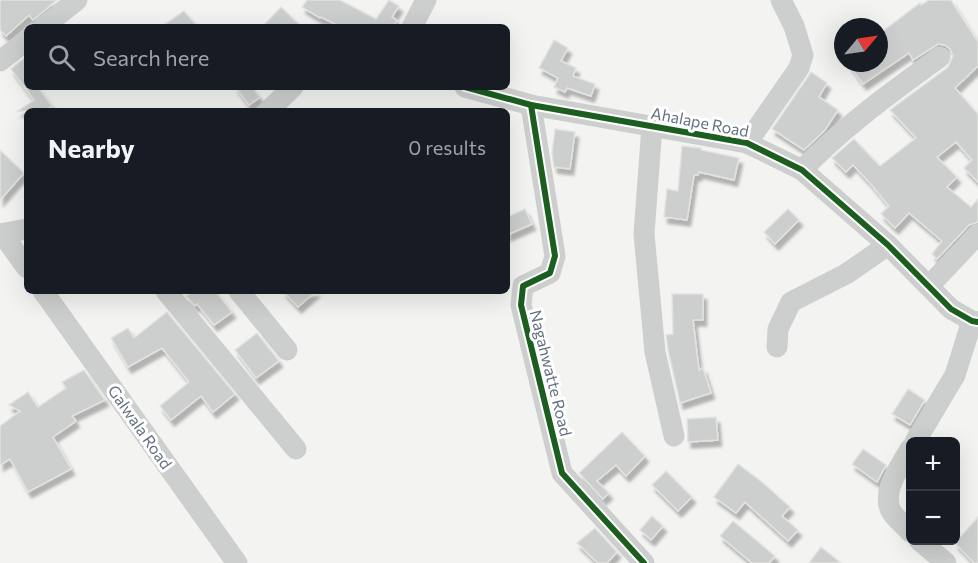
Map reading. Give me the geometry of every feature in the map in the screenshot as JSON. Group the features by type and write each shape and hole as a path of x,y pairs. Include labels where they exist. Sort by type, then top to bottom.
{"street":[{"path":"47,24 76,0"},
{"path":"414,24 426,0"},
{"path":"747,142 799,68 803,55 794,26 781,0"},
{"path":"0,61 24,42"},
{"path":"802,170 842,131 940,57"},
{"path":"277,108 291,90"},
{"name":"Ahalape Road","path":"476,90 531,105 747,142 802,170 888,245 930,285 951,309 975,322"},
{"name":"Nagahwatte Road","path":"531,105 555,256 550,273 523,286 521,305 556,450 562,473 644,563"},
{"path":"652,126 644,234 655,352 674,436"},
{"path":"24,230 1,238 24,265"},
{"path":"930,285 978,234"},
{"path":"777,347 778,329 791,302 846,274 888,245"},
{"name":"Galwala Road","path":"45,294 237,563"},
{"path":"168,294 297,449"},
{"path":"241,294 287,350"},
{"path":"917,437 955,375 975,322"},
{"path":"906,456 893,478 888,499 891,512 906,528"},
{"path":"925,545 946,563"}],"building":[{"path":"0,0 57,0 33,20 29,15 6,36 0,30"},
{"path":"307,0 340,0 376,19 389,0 399,6 392,17 397,20 395,24 335,24 302,7"},
{"path":"929,0 951,0 978,42 978,66 955,88 978,114 978,182 964,168 972,160 956,142 937,157 957,177 947,187 971,207 978,199 978,222 969,225 937,259 932,254 942,241 909,213 895,228 881,214 889,206 870,183 853,165 846,172 832,158 854,139 880,166 916,138 890,110 948,67 953,56 945,45 938,44 913,60 909,53 888,67 888,27 920,3 921,5"},
{"path":"281,7 299,24 265,24"},
{"path":"184,11 195,24 165,24"},
{"path":"554,40 568,48 561,61 576,68 573,76 595,84 591,96 567,88 565,92 554,87 558,78 539,68"},
{"path":"24,58 24,87 11,69"},
{"path":"811,72 827,83 819,97 838,110 825,130 804,150 772,129"},
{"path":"854,72 881,72 863,84"},
{"path":"27,90 40,90 52,106 24,108 24,111 18,111 34,100"},
{"path":"237,90 254,90 260,97 249,105"},
{"path":"555,129 575,132 570,169 554,167 552,153"},
{"path":"682,146 701,148 701,150 739,158 734,180 699,172 698,175 694,175 687,220 664,217 667,189 678,191"},
{"path":"0,150 24,173 0,200"},
{"path":"525,209 532,224 510,234 510,216"},
{"path":"788,209 799,220 775,244 764,232"},
{"path":"189,294 217,294 232,312 214,325 197,304 195,306 186,296"},
{"path":"286,294 313,294 298,307"},
{"path":"672,294 703,294 703,320 693,320 699,370 703,368 711,393 680,403 666,335 673,334"},
{"path":"167,312 235,394 213,412 201,396 171,420 160,406 189,382 162,348 128,367 111,338 128,328 134,338"},
{"path":"257,333 279,361 256,378 235,350"},
{"path":"84,370 105,400 72,416 76,421 53,437 71,469 28,492 10,459 0,465 0,426 20,411 9,405 28,392 38,407 66,388 62,382"},
{"path":"908,389 925,400 910,425 892,414"},
{"path":"716,417 718,440 688,442 687,419"},
{"path":"622,432 645,456 626,476 616,465 597,481 609,493 603,499 579,473"},
{"path":"863,449 886,465 877,482 852,464"},
{"path":"738,464 790,507 782,516 798,530 788,541 745,502 736,513 714,497"},
{"path":"666,471 692,497 678,511 652,485"},
{"path":"652,516 663,526 651,540 640,530"},
{"path":"978,517 978,563 974,563 957,545 960,545 960,537"},
{"path":"733,521 775,556 769,563 752,563 720,536"},
{"path":"595,528 617,552 607,563 598,563 577,543"},
{"path":"821,547 841,563 809,563"}],"cycle path":[{"path":"476,90 531,105 747,143 802,170 888,245 951,309 978,322"},
{"path":"531,105 555,256 550,273 523,286 521,305 562,473 644,563"}]}
